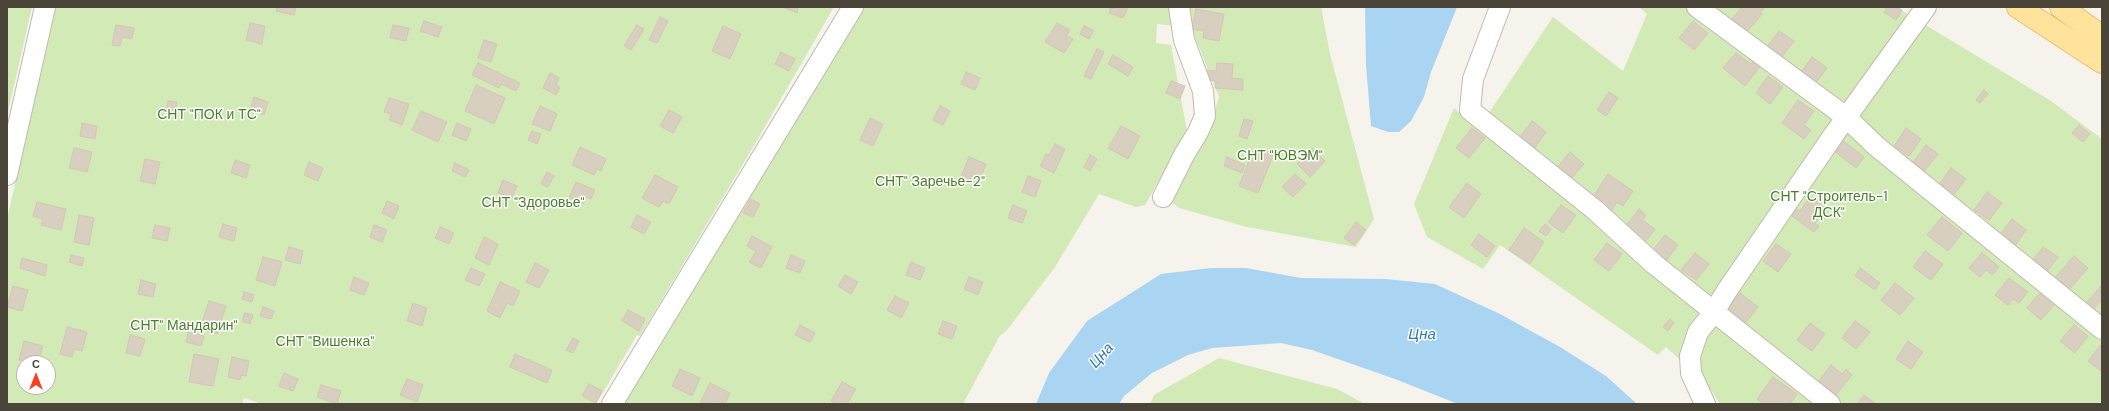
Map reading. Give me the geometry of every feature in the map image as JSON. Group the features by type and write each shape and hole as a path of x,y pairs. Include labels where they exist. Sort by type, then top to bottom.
{"main road":[{"path":"2018,7 2102,62"},
{"path":"2061,7 2102,37"}],"street":[{"path":"7,174 45,7"},
{"path":"612,404 853,7"},
{"path":"1163,197 1205,116 1203,91 1184,40 1179,7"},
{"path":"1500,7 1473,79 1470,110 1594,210 1654,264 1830,404"},
{"path":"1697,7 1846,118 1876,146 2102,329"},
{"path":"1705,404 1691,374 1690,356 1698,332 1714,312 1726,292 1846,118 1926,7"}],"green space":[{"path":"7,7 32,7 7,116"},
{"path":"56,7 834,7 756,142 640,336 637,335 596,404 257,404 257,402 244,398 242,404 7,404 7,219"},
{"name":"СНТ\" Заречье-2\"","path":"863,7 1321,7 1330,54 1374,219 1356,247 1247,227 1179,208 1169,200 1208,133 1219,97 1191,27 1157,24 1156,43 1171,45 1187,131 1145,205 1136,207 1099,194 1055,267 1007,330 999,337 963,404 622,404"},
{"name":"СНТ \"Строитель-1 ДСК\"","path":"1639,7 1896,7 2051,101 2102,139 2102,404 1720,404 1707,384 1666,347 1658,355 1500,245 1483,269 1427,237 1414,204 1454,108 1480,131 1487,116 1553,17 1623,71 1647,14"},
{"path":"1219,358 1337,389 1365,404 1150,404 1154,395"}],"water":[{"path":"1365,7 1457,7 1431,72 1424,97 1411,121 1399,132 1388,132 1371,126 1366,65"},
{"name":"Цна","path":"1211,268 1246,268 1301,278 1386,279 1435,284 1500,314 1560,347 1606,376 1637,404 1458,404 1395,379 1312,350 1281,343 1212,348 1188,355 1152,373 1124,396 1119,404 1036,404 1049,373 1087,321 1161,274"}],"building":[{"path":"277,7 296,7 294,15 276,11"},
{"path":"783,7 798,7 797,13"},
{"path":"1111,7 1128,7 1123,18 1109,13"},
{"path":"1742,7 1765,7 1760,13 1762,14 1746,33 1731,20"},
{"path":"1887,7 1897,7 1902,10 1896,20 1884,12"},
{"path":"1196,9 1224,14 1219,41 1203,38 1204,31 1192,29"},
{"path":"660,17 668,21 657,43 649,40"},
{"path":"424,21 442,27 438,37 420,31"},
{"path":"1693,21 1708,33 1694,50 1679,38"},
{"path":"250,23 265,26 262,44 246,40"},
{"path":"1057,23 1070,30 1066,36 1073,39 1064,53 1045,42"},
{"path":"116,25 134,28 132,39 122,37 120,46 112,45"},
{"path":"393,25 409,28 406,41 390,38"},
{"path":"637,25 644,29 631,50 624,46"},
{"path":"723,26 741,34 730,59 712,51"},
{"path":"1084,26 1094,30 1089,39 1080,34"},
{"path":"1779,31 1794,41 1781,58 1766,48"},
{"path":"484,40 497,44 491,62 478,58"},
{"path":"1097,49 1104,52 1091,79 1084,76"},
{"path":"781,52 795,59 789,71 775,64"},
{"path":"1736,53 1751,64 1755,58 1762,64 1745,86 1723,68"},
{"path":"1113,55 1133,67 1128,76 1108,64"},
{"path":"1812,57 1827,68 1814,85 1800,74"},
{"path":"478,63 520,83 516,91 501,84 499,88 472,75"},
{"path":"1217,63 1233,64 1232,78 1243,79 1243,90 1215,88 1216,81 1205,80 1206,70 1216,71"},
{"path":"966,72 980,78 975,90 961,84"},
{"path":"550,73 559,78 556,85 560,87 556,95 543,88"},
{"path":"1768,76 1783,87 1770,104 1756,93"},
{"path":"1171,81 1185,86 1180,99 1166,93"},
{"path":"476,85 505,98 494,124 465,111"},
{"path":"1984,90 1988,94 1980,103 1976,100"},
{"path":"1609,92 1618,98 1606,116 1597,110"},
{"path":"254,97 268,102 264,115 250,110"},
{"path":"389,98 409,104 402,125 389,120 391,114 384,112"},
{"path":"1798,100 1814,111 1804,125 1811,130 1804,139 1782,123"},
{"path":"168,101 177,102 174,116 166,114"},
{"path":"540,106 557,114 550,131 532,124"},
{"path":"940,106 950,111 943,125 933,120"},
{"path":"669,110 682,117 673,133 660,126"},
{"path":"421,111 447,122 438,142 412,130"},
{"path":"870,118 883,124 873,146 860,140"},
{"path":"1244,119 1253,121 1247,139 1239,136"},
{"path":"1532,121 1546,132 1534,149 1519,138"},
{"path":"82,123 97,126 95,139 80,136"},
{"path":"457,123 471,129 466,141 452,135"},
{"path":"2079,125 2090,134 2083,142 2072,133"},
{"path":"1121,126 1140,136 1128,159 1108,148"},
{"path":"1472,128 1485,138 1469,158 1456,148"},
{"path":"1906,128 1921,139 1909,156 1894,146"},
{"path":"532,131 541,134 537,144 528,140"},
{"path":"1841,139 1864,157 1856,168 1833,150"},
{"path":"1055,144 1065,149 1054,173 1040,166 1046,154 1049,155"},
{"path":"1926,145 1938,154 1924,171 1913,162"},
{"path":"580,147 606,159 601,171 597,169 594,175 572,165"},
{"path":"74,148 92,152 87,172 69,168"},
{"path":"1259,148 1274,153 1258,193 1239,186 1253,151 1257,153"},
{"path":"1312,148 1325,161 1310,177 1297,164"},
{"path":"1570,152 1584,164 1570,180 1556,169"},
{"path":"1090,155 1097,159 1090,171 1084,167"},
{"path":"969,157 986,164 978,184 961,177"},
{"path":"1227,157 1245,165 1242,173 1224,166"},
{"path":"145,159 160,162 155,184 140,181"},
{"path":"235,160 250,165 246,178 231,173"},
{"path":"309,162 323,168 318,181 304,175"},
{"path":"455,163 469,170 465,177 452,171"},
{"path":"1951,168 1966,179 1953,196 1938,186"},
{"path":"547,172 554,176 548,187 541,184"},
{"path":"1295,174 1306,184 1293,197 1282,187"},
{"path":"1608,174 1633,191 1623,206 1617,202 1610,213 1591,200"},
{"path":"655,175 678,187 669,204 663,201 659,207 642,198"},
{"path":"1028,176 1041,181 1035,197 1022,192"},
{"path":"503,180 517,186 512,198 498,193"},
{"path":"576,182 595,190 591,199 586,197 583,204 569,198"},
{"path":"1467,183 1481,194 1464,218 1449,207"},
{"path":"1987,192 2002,203 1989,220 1974,210"},
{"path":"1810,197 1826,208 1815,223 1819,226 1814,232 1792,216 1797,209 1800,211"},
{"path":"751,199 760,204 753,217 743,213"},
{"path":"387,201 399,206 394,219 382,213"},
{"path":"37,202 66,209 61,230 41,225 43,219 33,216"},
{"path":"1013,205 1027,211 1022,223 1008,218"},
{"path":"1561,205 1576,215 1563,233 1548,222"},
{"path":"1639,209 1646,215 1642,220 1655,229 1645,242 1625,227"},
{"path":"79,215 94,218 89,245 74,242"},
{"path":"637,215 651,222 644,234 631,227"},
{"path":"1942,217 1962,233 1948,251 1927,235"},
{"path":"2012,219 2026,230 2014,247 1999,236"},
{"path":"1356,222 1366,230 1354,245 1344,238"},
{"path":"223,224 237,228 234,241 219,237"},
{"path":"1545,224 1551,229 1546,236 1539,231"},
{"path":"155,225 170,228 167,241 152,238"},
{"path":"374,225 387,230 382,242 370,237"},
{"path":"440,227 454,233 449,244 435,238"},
{"path":"1524,228 1544,242 1530,264 1509,250"},
{"path":"1479,234 1495,246 1487,257 1471,245"},
{"path":"1665,235 1678,245 1666,261 1653,250"},
{"path":"752,236 772,247 761,268 749,262 756,251 747,246"},
{"path":"484,237 498,244 489,265 475,258"},
{"path":"1607,243 1622,254 1609,271 1594,260"},
{"path":"1776,244 1791,254 1778,272 1763,261"},
{"path":"289,247 303,251 300,264 285,260"},
{"path":"2043,247 2058,257 2045,274 2030,264"},
{"path":"1925,251 1943,264 1931,280 1913,267"},
{"path":"1695,253 1709,264 1696,280 1681,270"},
{"path":"1982,253 1999,267 1992,275 1986,270 1980,277 1969,268"},
{"path":"71,255 84,258 82,266 69,262"},
{"path":"791,255 805,261 800,273 786,268"},
{"path":"2074,256 2088,268 2069,290 2055,278"},
{"path":"263,257 282,262 275,286 256,280"},
{"path":"22,258 47,265 45,276 20,268"},
{"path":"911,262 925,268 920,280 906,275"},
{"path":"535,263 549,270 539,288 526,282"},
{"path":"471,268 485,274 479,286 465,280"},
{"path":"1860,268 1880,283 1875,290 1855,276"},
{"path":"845,275 858,282 851,294 838,286"},
{"path":"354,277 369,283 364,295 350,290"},
{"path":"969,277 983,282 978,295 964,289"},
{"path":"2009,278 2028,292 2019,303 2013,299 2008,305 1995,295"},
{"path":"141,280 156,284 153,297 138,294"},
{"path":"500,282 520,291 513,306 507,303 500,318 487,311"},
{"path":"1895,283 1914,298 1900,315 1881,300"},
{"path":"2102,285 2102,300 2093,310 2086,303"},
{"path":"13,286 28,290 22,311 7,307"},
{"path":"244,292 254,295 252,302 242,299"},
{"path":"2041,292 2055,304 2041,320 2027,308"},
{"path":"1740,293 1758,307 1745,324 1727,310"},
{"path":"895,296 909,303 901,318 887,310"},
{"path":"209,301 226,306 217,334 200,329"},
{"path":"413,303 427,308 422,326 407,321"},
{"path":"263,307 274,311 271,319 260,316"},
{"path":"628,310 645,319 639,331 622,321"},
{"path":"245,313 253,315 250,324 242,321"},
{"path":"1670,319 1674,323 1668,331 1663,327"},
{"path":"943,321 957,326 952,339 938,334"},
{"path":"1855,321 1870,332 1856,349 1842,338"},
{"path":"1810,323 1825,334 1812,351 1797,340"},
{"path":"800,325 815,333 810,342 795,335"},
{"path":"2074,325 2088,336 2075,353 2060,341"},
{"path":"67,327 87,332 82,351 74,349 72,357 60,354"},
{"path":"188,332 204,336 201,346 186,342"},
{"path":"130,335 145,339 140,356 126,353"},
{"path":"573,338 579,341 573,353 566,350"},
{"path":"24,341 43,346 40,355 20,355"},
{"path":"1908,341 1923,352 1911,369 1896,359"},
{"path":"2100,346 2102,348 2102,372 2088,361"},
{"path":"194,354 219,359 213,386 189,382"},
{"path":"515,354 552,370 547,383 510,367"},
{"path":"232,357 249,361 246,376 241,375 240,380 228,377"},
{"path":"1831,365 1842,374 1846,369 1852,375 1835,396 1818,382"},
{"path":"680,369 700,378 692,396 672,386"},
{"path":"284,373 298,379 293,391 279,386"},
{"path":"1773,377 1797,394 1790,404 1764,404 1757,399"},
{"path":"407,379 423,385 417,402 400,395"},
{"path":"842,382 856,389 847,404 836,404 831,401"},
{"path":"710,383 730,393 725,404 700,403"},
{"path":"589,384 602,391 596,403 582,396"},
{"path":"321,385 341,391 337,404 317,397"},
{"path":"1864,395 1876,404 1857,404"}],"park label":[{"name":"СНТ \"ПОК и ТС\"","path":"209,115"},
{"name":"СНТ \"ЮВЭМ\"","path":"1280,156"},
{"name":"СНТ \"Здоровье\"","path":"533,203"},
{"name":"СНТ\" Мандарин\"","path":"184,326"},
{"name":"СНТ \"Вишенка\"","path":"325,342"}]}
